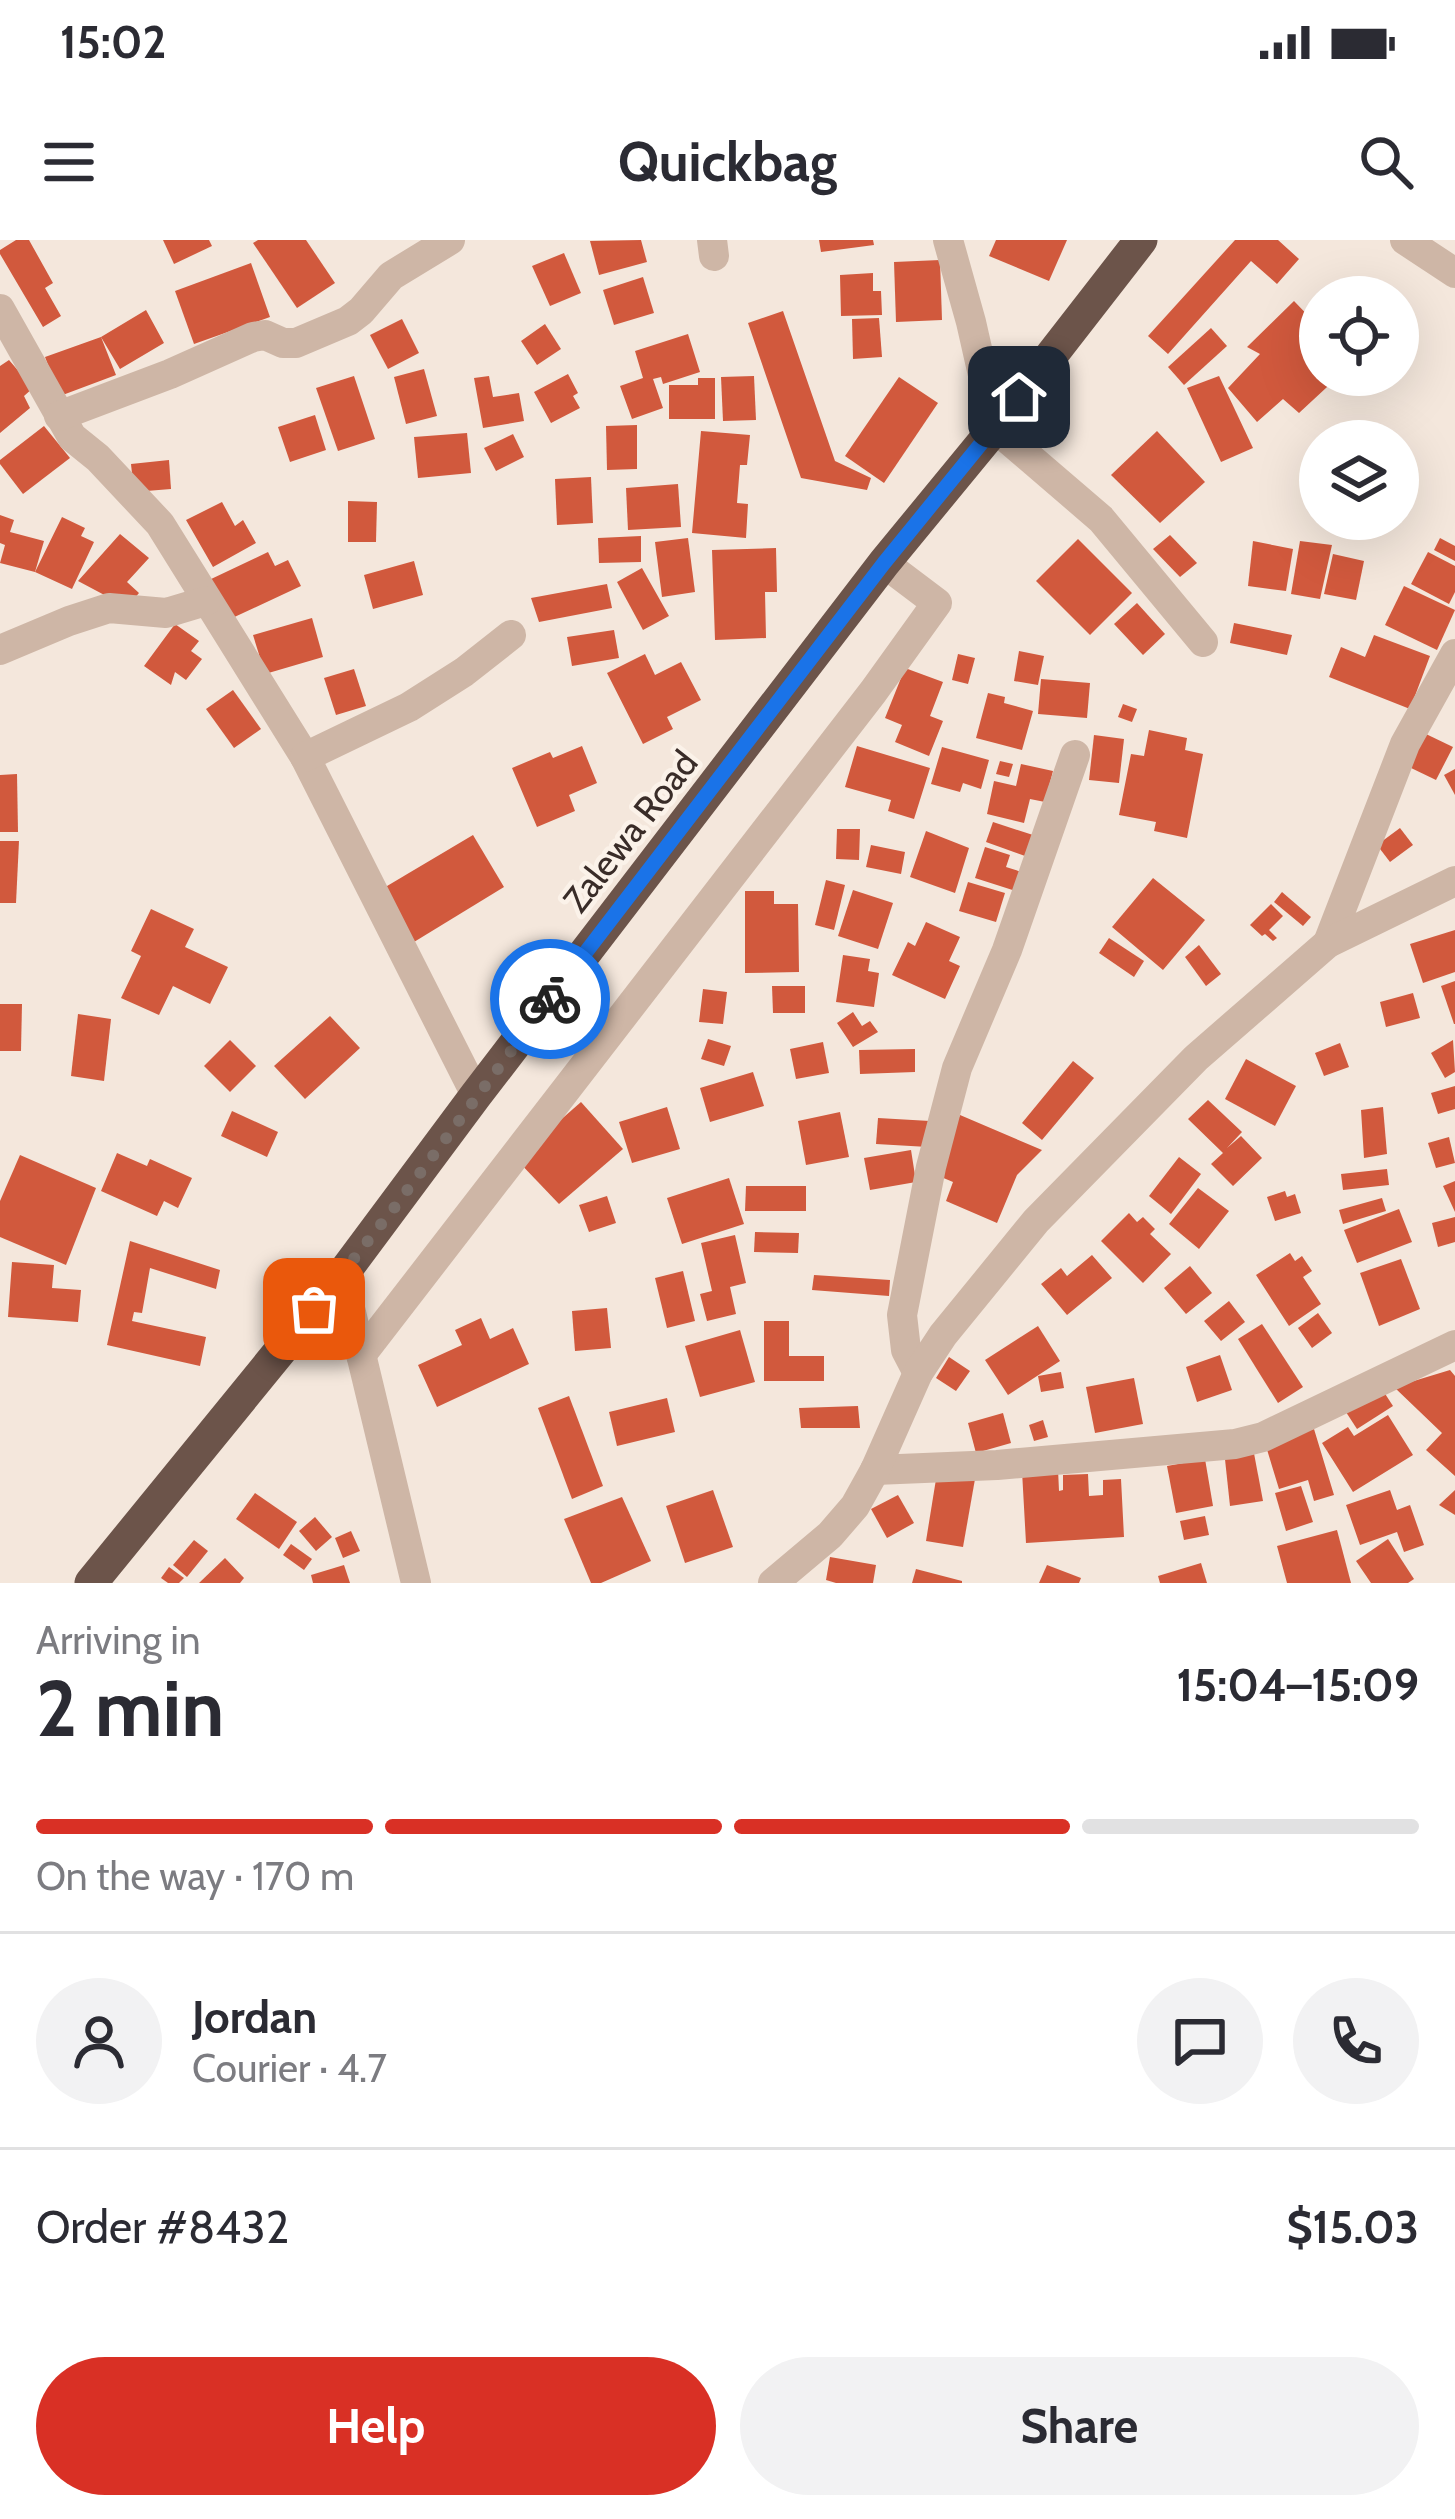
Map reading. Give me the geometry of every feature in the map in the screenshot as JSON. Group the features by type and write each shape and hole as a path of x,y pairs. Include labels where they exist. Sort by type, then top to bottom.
{"highway":[{"name":"Zalewa Road","path":"92,1583 342,1275 884,563 1141,240"}],"street":[{"path":"59,416 253,337 266,335 296,343 348,321 391,276 449,240"},
{"path":"948,240 995,428 1101,519 1203,642"},
{"path":"1405,240 1455,273"},
{"path":"0,309 72,436 160,524 305,757 476,1095"},
{"path":"361,1355 937,603 884,563"},
{"path":"0,650 109,608 166,613 206,601"},
{"path":"305,757 410,707 464,673 511,635"},
{"path":"1328,943 1405,744 1455,654"},
{"path":"918,1373 906,1350 902,1315 931,1167 958,1068 1007,950 1075,755"},
{"path":"773,1583 830,1535 855,1506 918,1373 1036,1221 1196,1058 1328,943 1455,881"},
{"path":"342,1275 416,1583"},
{"path":"875,1470 997,1466 1234,1444 1263,1437 1455,1345"}],"building":[{"path":"16,240 29,240 53,283 45,288 61,316 43,327 0,254"},
{"path":"163,240 209,240 212,246 174,264"},
{"path":"306,240 335,283 297,308 253,243"},
{"path":"641,240 647,262 599,275 590,241"},
{"path":"819,240 873,240 874,245 821,252"},
{"path":"996,240 1067,240 1049,281 989,256"},
{"path":"1235,240 1278,240 1299,259 1277,284 1251,261 1168,354 1148,336"},
{"path":"564,253 581,293 550,306 532,266"},
{"path":"940,260 942,320 896,322 894,262"},
{"path":"251,263 270,317 194,344 175,291"},
{"path":"873,273 873,291 881,291 882,315 841,316 840,275"},
{"path":"643,277 654,313 614,325 603,290"},
{"path":"1294,301 1299,306 1299,396 1317,396 1299,413 1283,399 1257,422 1228,388 1260,354 1247,347"},
{"path":"146,310 164,343 120,369 101,337"},
{"path":"783,311 835,461 871,478 867,490 801,478 748,323"},
{"path":"879,318 882,357 853,359 852,319"},
{"path":"402,319 419,353 388,369 370,335"},
{"path":"545,324 561,349 537,365 521,341"},
{"path":"1211,328 1227,346 1184,385 1168,367"},
{"path":"688,334 700,372 663,384 661,377 653,379 663,408 632,419 620,386 643,378 635,351"},
{"path":"101,337 116,375 60,396 45,357"},
{"path":"9,360 33,388 24,396 30,408 0,433 0,366"},
{"path":"424,369 437,416 406,424 394,377"},
{"path":"568,374 580,408 551,423 534,392"},
{"path":"354,376 375,439 338,451 316,388"},
{"path":"489,376 493,397 519,393 524,421 483,428 474,378"},
{"path":"754,376 756,420 723,421 721,377"},
{"path":"1219,376 1253,448 1221,462 1187,388"},
{"path":"899,377 938,403 884,483 845,456"},
{"path":"698,378 715,378 715,419 669,419 669,385 698,385"},
{"path":"315,415 326,450 290,462 278,427"},
{"path":"637,425 637,469 607,470 606,426"},
{"path":"44,426 70,458 23,494 0,460"},
{"path":"701,431 750,435 747,465 740,465 737,503 748,504 746,538 692,533"},
{"path":"1157,431 1205,482 1160,523 1111,475"},
{"path":"467,433 471,473 418,478 414,437"},
{"path":"513,434 524,457 496,471 484,448"},
{"path":"169,460 171,489 134,492 131,464"},
{"path":"591,477 593,523 557,525 555,479"},
{"path":"678,484 681,527 628,530 626,488"},
{"path":"348,501 377,502 376,542 348,542"},
{"path":"222,502 235,526 243,520 256,543 213,567 186,520"},
{"path":"0,515 14,520 10,532 44,541 35,572 0,563 5,545 0,543"},
{"path":"62,517 85,528 81,536 94,542 72,589 35,572"},
{"path":"120,534 149,558 127,582 139,593 127,607 78,581"},
{"path":"1170,535 1197,563 1180,577 1153,549"},
{"path":"641,536 641,562 599,563 598,538"},
{"path":"688,538 695,592 662,597 655,542"},
{"path":"1440,538 1455,546 1455,561 1434,550"},
{"path":"1078,539 1132,593 1090,635 1036,581"},
{"path":"1253,541 1293,549 1286,591 1248,586"},
{"path":"1300,541 1332,545 1320,599 1291,594"},
{"path":"776,548 777,592 765,592 766,638 715,640 712,550"},
{"path":"268,552 275,566 288,560 301,586 228,620 209,580"},
{"path":"1428,552 1455,566 1455,592 1449,604 1411,584"},
{"path":"1333,554 1364,561 1356,600 1324,594"},
{"path":"414,561 423,595 373,609 364,575"},
{"path":"642,568 669,616 643,630 617,582"},
{"path":"607,584 612,608 539,622 531,598"},
{"path":"1404,586 1455,610 1437,650 1385,625"},
{"path":"1137,603 1165,634 1143,655 1114,624"},
{"path":"312,618 323,657 265,674 253,635"},
{"path":"1234,623 1292,635 1287,655 1230,643"},
{"path":"175,624 199,641 191,651 202,659 186,680 175,672 171,685 144,666"},
{"path":"614,630 619,658 572,666 567,637"},
{"path":"1374,635 1430,656 1410,709 1329,677 1341,647 1365,657"},
{"path":"1019,651 1044,656 1038,685 1014,681"},
{"path":"645,654 655,675 681,662 701,700 667,717 673,729 643,744 607,673"},
{"path":"958,654 975,658 968,684 952,680"},
{"path":"905,668 943,682 930,716 943,721 929,756 895,742 902,725 885,718"},
{"path":"354,669 366,706 336,715 324,678"},
{"path":"1041,679 1090,683 1087,718 1038,714"},
{"path":"233,690 261,729 234,748 206,709"},
{"path":"988,693 1033,711 1022,750 976,738"},
{"path":"1123,704 1137,709 1132,722 1118,717"},
{"path":"1149,730 1187,738 1185,750 1203,754 1187,838 1154,831 1156,822 1119,815 1131,754 1144,756"},
{"path":"1426,734 1453,747 1436,780 1409,767"},
{"path":"1094,735 1124,739 1119,783 1089,780"},
{"path":"582,746 597,783 569,795 575,811 537,827 512,768 550,752 553,758"},
{"path":"857,746 930,768 914,819 888,811 891,800 845,787"},
{"path":"942,747 989,760 981,789 963,783 960,792 931,784"},
{"path":"1000,761 1013,764 1009,777 996,774"},
{"path":"1021,764 1053,771 1045,802 1030,799 1024,823 987,814 994,781 1016,786"},
{"path":"1455,769 1455,795 1444,775"},
{"path":"17,774 18,832 0,832 0,775"},
{"path":"993,822 1033,835 1025,856 986,842"},
{"path":"1400,828 1413,845 1390,862 1377,845"},
{"path":"837,829 860,829 859,860 836,859"},
{"path":"926,831 969,848 955,893 910,877"},
{"path":"473,835 504,887 414,942 382,889"},
{"path":"0,841 19,841 16,903 0,903"},
{"path":"871,845 905,852 901,874 866,867"},
{"path":"985,847 1010,855 1006,867 1025,873 1019,892 975,878"},
{"path":"1153,878 1205,920 1163,970 1112,927"},
{"path":"826,880 845,885 834,930 815,925"},
{"path":"968,882 1005,893 996,922 959,911"},
{"path":"853,890 893,903 878,949 838,936"},
{"path":"745,891 774,891 774,904 798,904 799,972 745,973"},
{"path":"1282,892 1311,917 1303,926 1274,902"},
{"path":"1271,904 1283,916 1269,930 1277,938 1273,941 1250,925"},
{"path":"151,909 194,929 185,947 228,967 210,1004 173,986 159,1015 121,998 141,956 131,951"},
{"path":"926,922 960,937 949,961 960,966 945,999 892,975 908,942 915,946"},
{"path":"1455,930 1455,972 1423,983 1410,944"},
{"path":"1109,938 1144,961 1134,977 1099,953"},
{"path":"1199,945 1221,974 1206,986 1185,957"},
{"path":"843,955 870,959 868,971 879,973 874,1007 836,1002"},
{"path":"1455,981 1455,1024 1454,1024 1441,986"},
{"path":"772,986 805,986 805,1013 773,1013"},
{"path":"703,989 727,992 723,1024 699,1022"},
{"path":"1413,993 1420,1018 1386,1027 1380,1002"},
{"path":"0,1004 22,1004 21,1051 0,1051"},
{"path":"853,1012 862,1026 870,1021 878,1032 853,1047 837,1023"},
{"path":"78,1014 111,1019 104,1081 71,1076"},
{"path":"330,1016 360,1048 305,1099 274,1066"},
{"path":"708,1039 731,1046 724,1066 701,1059"},
{"path":"230,1040 256,1066 230,1092 204,1066"},
{"path":"1453,1040 1455,1072 1445,1078 1431,1053"},
{"path":"823,1042 829,1073 796,1079 790,1049"},
{"path":"1340,1043 1349,1067 1324,1076 1315,1053"},
{"path":"915,1049 915,1072 860,1074 859,1050"},
{"path":"1246,1059 1296,1086 1275,1126 1225,1099"},
{"path":"1073,1061 1094,1078 1042,1140 1022,1123"},
{"path":"753,1072 764,1106 710,1122 700,1088"},
{"path":"1455,1086 1455,1109 1438,1114 1431,1093"},
{"path":"1208,1100 1242,1132 1227,1148 1241,1136 1262,1158 1233,1186 1211,1164 1223,1153 1188,1119"},
{"path":"581,1102 623,1149 559,1204 516,1159"},
{"path":"667,1107 680,1149 632,1163 619,1122"},
{"path":"1383,1107 1387,1154 1364,1158 1361,1110"},
{"path":"232,1111 278,1132 267,1157 221,1136"},
{"path":"840,1112 849,1157 806,1165 798,1121"},
{"path":"960,1115 1042,1150 1017,1175 997,1223 946,1201 953,1182 934,1174"},
{"path":"878,1118 930,1121 928,1147 876,1144"},
{"path":"1449,1137 1455,1163 1436,1168 1428,1143"},
{"path":"911,1150 916,1182 870,1190 864,1158"},
{"path":"117,1153 147,1166 150,1159 192,1178 178,1208 164,1201 157,1216 101,1191"},
{"path":"20,1155 96,1188 66,1265 0,1237 0,1201"},
{"path":"1179,1157 1201,1174 1171,1214 1149,1196"},
{"path":"1387,1169 1389,1185 1343,1190 1341,1174"},
{"path":"729,1178 744,1224 682,1244 667,1198"},
{"path":"1455,1181 1455,1212 1443,1186"},
{"path":"746,1186 806,1186 806,1211 745,1211"},
{"path":"1198,1188 1229,1211 1199,1249 1169,1224"},
{"path":"1285,1191 1287,1197 1295,1194 1301,1213 1275,1221 1267,1197"},
{"path":"607,1196 616,1223 589,1232 579,1205"},
{"path":"1382,1198 1386,1211 1343,1224 1339,1210"},
{"path":"1399,1209 1412,1242 1357,1263 1344,1230"},
{"path":"1129,1213 1137,1222 1143,1217 1155,1229 1150,1234 1171,1254 1143,1283 1101,1241"},
{"path":"1455,1217 1455,1242 1438,1247 1432,1223"},
{"path":"755,1232 799,1233 798,1253 754,1252"},
{"path":"735,1235 746,1283 730,1287 736,1314 707,1321 700,1294 712,1291 701,1243"},
{"path":"130,1241 220,1270 216,1289 150,1268 142,1313 134,1312 132,1321 206,1337 200,1366 107,1345"},
{"path":"1290,1253 1295,1261 1302,1256 1312,1271 1303,1277 1321,1304 1289,1326 1256,1275"},
{"path":"1092,1255 1112,1278 1067,1315 1041,1284 1061,1268 1067,1276"},
{"path":"1401,1259 1420,1309 1379,1326 1360,1273"},
{"path":"12,1262 54,1265 52,1288 81,1290 78,1322 8,1317"},
{"path":"1190,1266 1212,1293 1186,1314 1164,1288"},
{"path":"683,1271 695,1321 667,1328 655,1278"},
{"path":"814,1275 890,1280 889,1296 812,1290"},
{"path":"1229,1301 1245,1322 1221,1341 1204,1321"},
{"path":"607,1308 611,1348 575,1351 572,1311"},
{"path":"1318,1313 1332,1333 1312,1348 1298,1328"},
{"path":"481,1318 490,1339 513,1328 529,1364 437,1407 418,1365 462,1345 455,1330"},
{"path":"764,1321 789,1321 789,1356 824,1356 824,1381 764,1381"},
{"path":"1262,1324 1303,1387 1278,1403 1238,1339"},
{"path":"1038,1326 1060,1361 1008,1395 985,1360"},
{"path":"740,1330 755,1382 700,1397 685,1346"},
{"path":"1220,1355 1232,1390 1197,1402 1186,1367"},
{"path":"949,1357 970,1371 956,1391 936,1378"},
{"path":"1450,1370 1455,1376 1455,1476 1426,1450 1442,1433 1394,1387"},
{"path":"1061,1372 1064,1388 1041,1392 1038,1376"},
{"path":"1134,1378 1143,1424 1095,1433 1086,1387"},
{"path":"1380,1386 1393,1406 1357,1429 1344,1409"},
{"path":"569,1396 603,1486 572,1499 538,1408"},
{"path":"667,1398 675,1432 617,1446 609,1412"},
{"path":"858,1406 860,1428 801,1428 799,1408"},
{"path":"1003,1413 1011,1443 976,1453 968,1423"},
{"path":"1388,1415 1413,1455 1353,1492 1322,1443 1348,1427 1354,1436"},
{"path":"1043,1420 1048,1437 1034,1441 1029,1425"},
{"path":"1314,1429 1334,1495 1314,1501 1308,1480 1279,1489 1265,1443"},
{"path":"1253,1448 1263,1501 1230,1506 1224,1450"},
{"path":"1205,1459 1213,1506 1176,1513 1167,1466"},
{"path":"1058,1469 1059,1491 1063,1490 1063,1475 1088,1474 1089,1496 1103,1495 1103,1480 1121,1479 1124,1537 1026,1543 1022,1471"},
{"path":"937,1473 975,1479 963,1547 926,1541"},
{"path":"1301,1486 1313,1522 1286,1531 1275,1493"},
{"path":"713,1490 733,1547 685,1563 666,1506"},
{"path":"1390,1490 1397,1510 1410,1505 1424,1545 1404,1552 1397,1532 1360,1545 1346,1505"},
{"path":"1455,1490 1455,1515 1439,1505"},
{"path":"255,1493 297,1522 279,1549 236,1519"},
{"path":"898,1495 914,1523 887,1538 871,1509"},
{"path":"622,1497 651,1561 591,1583 564,1519"},
{"path":"1205,1516 1209,1535 1184,1540 1180,1521"},
{"path":"315,1517 332,1537 316,1551 299,1531"},
{"path":"1337,1530 1351,1583 1287,1583 1277,1546"},
{"path":"351,1531 360,1551 343,1558 335,1538"},
{"path":"1388,1539 1414,1579 1408,1583 1371,1583 1356,1561"},
{"path":"194,1540 208,1551 187,1577 173,1565"},
{"path":"291,1544 312,1559 304,1570 283,1555"},
{"path":"830,1557 876,1565 873,1583 826,1580"},
{"path":"225,1558 244,1578 240,1583 199,1583"},
{"path":"1201,1563 1207,1583 1160,1583 1158,1576"},
{"path":"344,1565 350,1583 313,1583 311,1575"},
{"path":"1047,1565 1081,1578 1079,1583 1039,1583"},
{"path":"169,1567 184,1578 179,1583 161,1578"},
{"path":"916,1569 962,1581 962,1583 912,1583"}],"way so far":[{"path":"314,1309 550,999"}],"route":[{"path":"550,999 884,563 1019,397"}]}
